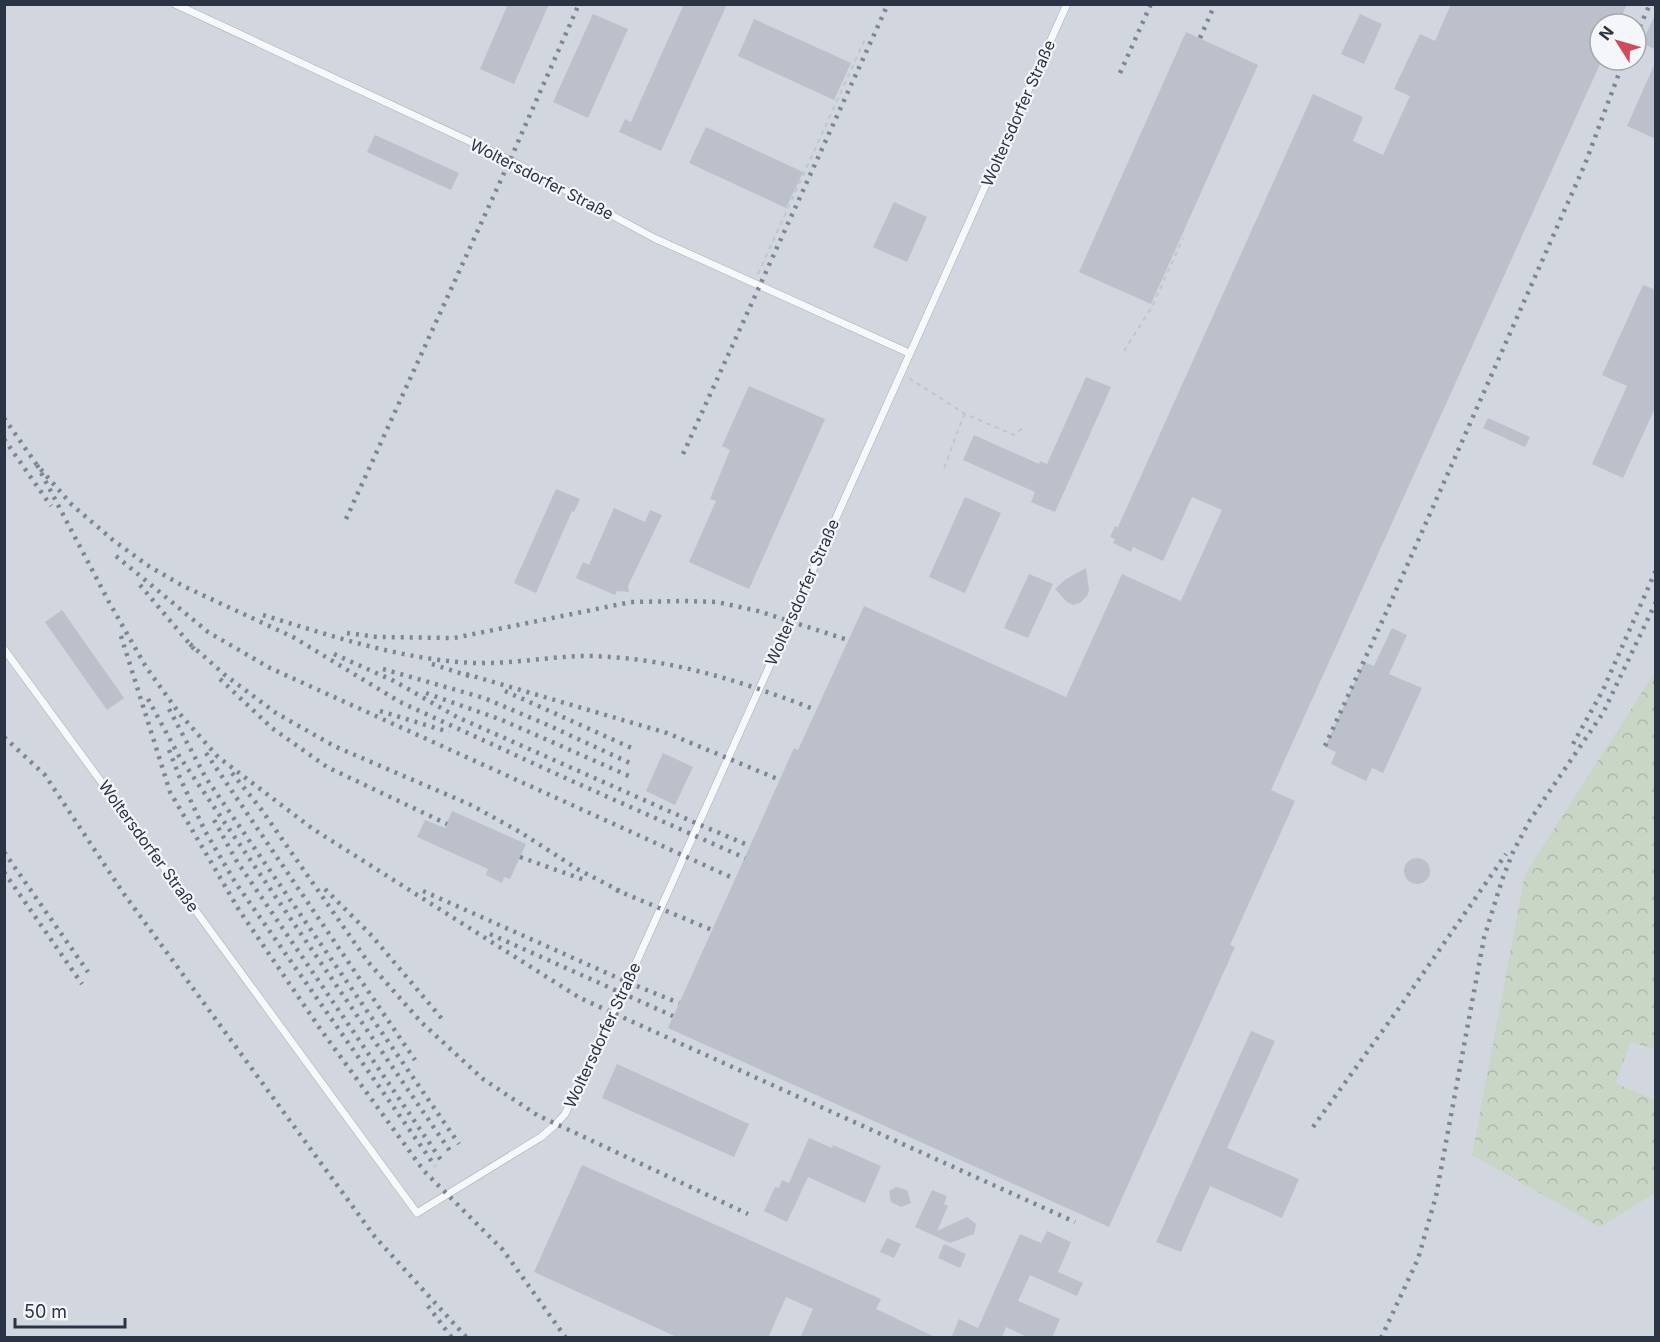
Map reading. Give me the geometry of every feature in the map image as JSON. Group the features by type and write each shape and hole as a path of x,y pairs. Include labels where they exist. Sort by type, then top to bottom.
{"lane":[{"name":"Woltersdorfer Straße","path":"175,4 510,160 654,238 909,353"},
{"name":"Woltersdorfer Straße","path":"4,649 417,1213 542,1137 565,1114 614,1012 1067,4"}],"path":[{"path":"754,282 866,37"},
{"path":"1124,351 1153,305 1183,238"},
{"path":"901,373 964,414 1014,435 1024,428"},
{"path":"944,468 964,414"}],"shaded area":[{"path":"5,5 1655,5 1655,1337 5,1337"}],"green space":[{"path":"1655,672 1655,1049 1631,1042 1615,1083 1655,1100 1655,1193 1600,1227 1472,1155 1525,874"}],"building":[{"path":"508,4 549,4 514,84 480,69"},
{"path":"684,4 727,4 661,151 619,132 625,119 631,122"},
{"path":"1451,4 1627,4 1623,12 1588,12 1588,72 1596,72 1271,790 1295,801 1230,945 1235,947 1109,1227 668,1028 794,748 798,750 864,606 1066,697 1122,574 1181,601 1222,510 1192,497 1163,561 1133,547 1131,552 1113,543 1115,539 1110,537 1115,526 1118,527 1313,94 1363,117 1353,141 1383,155 1410,96 1394,89 1420,34 1435,41"},
{"path":"1656,13 1656,50 1648,46 1648,30"},
{"path":"593,14 628,29 588,118 553,102"},
{"path":"1360,14 1382,24 1364,64 1341,54"},
{"path":"754,19 851,63 834,100 738,56"},
{"path":"1186,32 1258,65 1151,304 1079,272"},
{"path":"1656,61 1656,139 1627,126"},
{"path":"706,127 803,172 786,208 689,163"},
{"path":"375,135 459,173 451,190 367,152"},
{"path":"894,202 927,217 907,262 873,247"},
{"path":"1643,285 1656,290 1656,406 1623,478 1592,464 1627,386 1602,375"},
{"path":"1086,377 1111,387 1055,512 1031,502 1035,492 963,460 974,435 1039,464 1040,461 1047,464"},
{"path":"749,386 825,419 749,589 689,562 716,501 710,499 730,450 722,446"},
{"path":"1488,418 1530,437 1525,447 1483,428"},
{"path":"556,489 580,499 574,512 572,511 536,593 514,583"},
{"path":"965,497 1001,513 965,593 929,577"},
{"path":"614,508 645,522 650,510 662,515 628,586 629,592 617,591 615,595 576,578 583,562 589,565"},
{"path":"1086,568 1089,590 1087,596 1080,603 1073,605 1055,589 1066,579"},
{"path":"1029,574 1053,584 1028,638 1004,628"},
{"path":"62,610 124,698 107,710 45,622"},
{"path":"1392,628 1407,635 1389,674 1422,688 1383,773 1372,768 1366,781 1331,764 1336,752 1325,747 1364,662 1374,666"},
{"path":"663,753 693,767 675,805 646,791"},
{"path":"452,811 526,844 510,879 504,877 502,883 486,875 488,869 417,837 425,820 445,828"},
{"path":"1417,858 1426,862 1430,871 1426,880 1417,884 1408,880 1404,871 1408,862"},
{"path":"1251,1031 1275,1041 1227,1148 1299,1179 1282,1218 1210,1186 1181,1252 1156,1242"},
{"path":"617,1064 749,1124 734,1157 602,1098"},
{"path":"809,1138 832,1148 833,1145 881,1166 865,1203 808,1177 787,1222 764,1211 775,1187 779,1188 782,1180 789,1183"},
{"path":"582,1165 881,1299 876,1309 937,1338 800,1338 813,1309 786,1297 768,1338 679,1338 534,1272"},
{"path":"896,1187 907,1190 911,1203 901,1207 891,1202 889,1191"},
{"path":"932,1190 947,1196 944,1204 948,1206 937,1231 967,1217 976,1224 974,1234 950,1243 915,1227"},
{"path":"1047,1231 1071,1242 1058,1272 1083,1283 1077,1296 1030,1275 1018,1301 1060,1319 1052,1338 1029,1338 1006,1327 1002,1338 951,1338 959,1319 978,1328 1020,1234 1041,1243"},
{"path":"887,1238 901,1244 894,1258 880,1252"},
{"path":"944,1244 966,1254 960,1268 938,1258"}],"railway":[{"path":"346,519 579,4"},
{"path":"683,454 888,4"},
{"path":"1120,73 1151,4"},
{"path":"1200,38 1215,4"},
{"path":"1646,12 1650,4"},
{"path":"1325,746 1585,164 1620,72"},
{"path":"4,418 37,465 72,505 147,565 183,586 293,637 400,702 745,858"},
{"path":"4,439 51,506"},
{"path":"37,465 146,667 179,713 218,757 313,829 580,998 1075,1222"},
{"path":"116,556 208,632 270,668 735,879"},
{"path":"1573,744 1603,690 1656,570"},
{"path":"140,585 194,649"},
{"path":"347,633 377,637 454,638 631,602 685,601 717,602 758,611 848,640"},
{"path":"1381,1338 1418,1259 1436,1196 1484,938 1502,880 1513,852 1530,820 1603,713 1656,602"},
{"path":"263,615 368,646 448,661 488,663 583,656 613,657 673,665 760,689 816,710"},
{"path":"121,636 170,792 239,910 321,1030 424,1171 503,1250 566,1338"},
{"path":"190,644 225,675 276,713 334,746 471,805 520,832 579,870 624,893"},
{"path":"334,654 394,681 457,717 750,846"},
{"path":"432,664 472,677"},
{"path":"383,669 484,698 632,764"},
{"path":"466,674 667,733 780,780"},
{"path":"220,679 272,728 327,767 447,824"},
{"path":"505,691 636,750"},
{"path":"426,693 502,720 629,776"},
{"path":"148,699 179,756 450,1151"},
{"path":"169,709 206,778 459,1144"},
{"path":"380,711 449,732"},
{"path":"4,737 45,775 124,894 375,1237 467,1338"},
{"path":"169,750 205,831 235,882 435,1166"},
{"path":"206,753 415,1060"},
{"path":"232,773 261,809 368,962 421,1022 483,1079 537,1115 748,1214"},
{"path":"214,820 236,860 441,1160"},
{"path":"4,852 88,972"},
{"path":"1313,1127 1506,854"},
{"path":"520,857 585,880"},
{"path":"4,872 82,984"},
{"path":"325,889 372,936 443,1020"},
{"path":"616,890 712,930"},
{"path":"423,891 679,1003"},
{"path":"490,934 673,1016"},
{"path":"428,1306 452,1338"}]}
